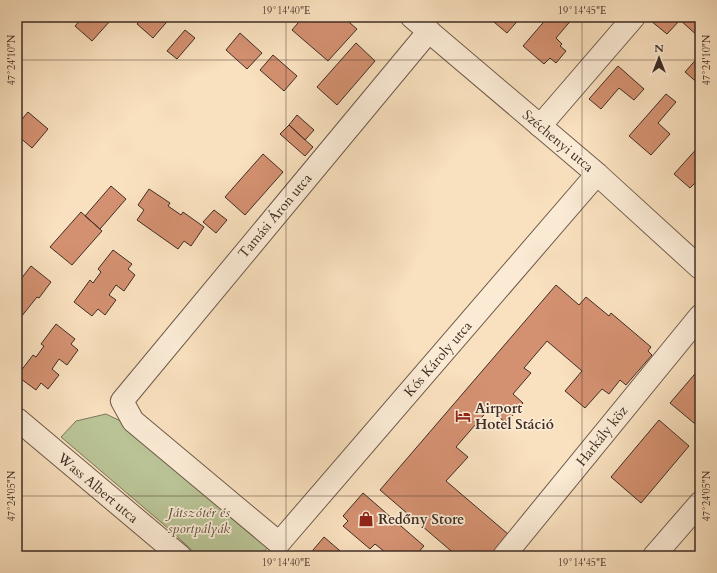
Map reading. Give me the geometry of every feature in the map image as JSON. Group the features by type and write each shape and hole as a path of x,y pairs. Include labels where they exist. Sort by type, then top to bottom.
{"street":[{"name":"Széchenyi utca","path":"412,17 597,174 700,268"},
{"path":"540,126 634,17"},
{"name":"Tamási Áron utca","path":"279,543 133,421 122,401 429,31"},
{"name":"Kós Károly utca","path":"279,543 597,174"},
{"name":"Harkály köz","path":"504,556 700,316"},
{"name":"Wass Albert utca","path":"17,419 180,556"},
{"path":"654,556 700,503"}],"green space":[{"name":"Játszótér és sportpályák","path":"106,414 129,425 270,545 260,556 198,556 169,529 61,437 76,421"}],"building":[{"path":"83,17 106,17 110,21 92,41 75,26"},
{"path":"143,17 171,17 153,38 137,24"},
{"path":"303,17 343,17 357,29 328,61 292,30"},
{"path":"488,17 521,17 507,33"},
{"path":"548,17 573,18 556,38 562,44 560,46 566,51 556,63 550,58 544,64 523,46"},
{"path":"654,17 692,17 700,24 700,35 699,37 680,20 667,34 651,21"},
{"path":"185,30 195,38 177,59 167,51"},
{"path":"240,33 262,53 247,69 226,50"},
{"path":"356,43 375,61 337,105 317,87"},
{"path":"273,55 297,76 284,91 260,70"},
{"path":"700,55 700,85 685,72"},
{"path":"618,66 644,89 634,100 619,88 601,109 589,99"},
{"path":"666,94 676,102 658,123 670,134 651,155 629,136"},
{"path":"28,112 48,129 32,148 17,135 17,125"},
{"path":"297,115 314,130 305,140 289,125"},
{"path":"289,125 313,147 305,156 280,134"},
{"path":"700,145 700,178 690,188 674,174"},
{"path":"263,154 283,172 245,215 225,197"},
{"path":"111,186 126,199 100,229 85,216"},
{"path":"149,189 170,203 168,206 181,215 183,212 204,227 191,246 184,241 178,249 137,220 144,210 138,205"},
{"path":"214,210 227,220 216,233 203,222"},
{"path":"81,212 102,231 72,265 50,247"},
{"path":"113,250 132,264 128,269 135,275 124,291 116,285 109,295 116,300 105,315 98,309 92,316 74,302 90,280 93,283 101,272 98,269"},
{"path":"31,266 51,282 39,298 37,297 17,322 17,284"},
{"name":"Airport Hotel Stáció","path":"556,285 579,305 586,297 609,316 611,313 651,347 648,351 652,355 626,385 620,380 609,394 602,389 585,408 565,391 582,371 547,341 524,368 531,373 513,394 523,403 506,423 489,409 456,447 468,457 446,481 515,540 501,556 457,556 380,490"},
{"path":"56,324 75,339 71,344 78,350 67,365 59,359 52,369 59,375 48,389 41,383 36,390 17,376 33,355 36,357 44,346 41,344"},
{"path":"700,368 700,428 670,403"},
{"path":"659,420 689,446 641,503 611,477"},
{"path":"363,493 424,546 415,556 390,556 375,544 370,549 343,526 348,521 343,516"},
{"path":"324,537 346,556 308,556"},
{"path":"130,551 136,556 126,556"}],"place":[{"name":"Airport Hotel Stáció","path":"463,416"},
{"name":"Redőny Store","path":"366,519"}]}
